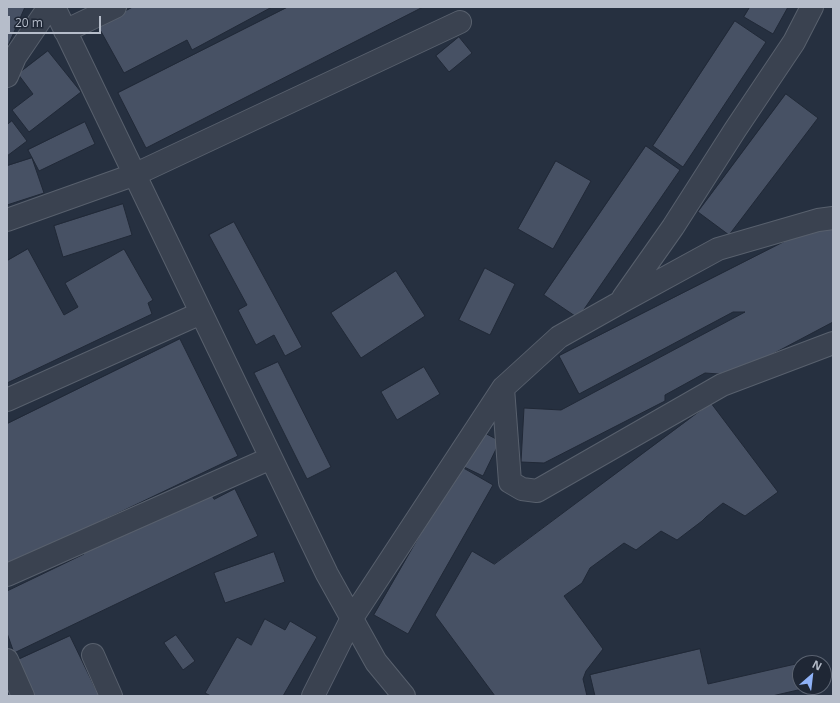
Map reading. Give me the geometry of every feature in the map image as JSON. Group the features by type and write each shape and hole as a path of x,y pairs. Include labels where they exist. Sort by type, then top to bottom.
{"street":[{"path":"7,76 15,57 50,7"},
{"path":"54,7 136,174 201,313 327,574 376,662 404,696"},
{"path":"65,31 115,7"},
{"path":"620,302 673,227 735,130 794,42 812,7"},
{"path":"7,220 136,174 460,22"},
{"path":"313,696 352,618 504,388 559,337 718,249 818,220 833,218"},
{"path":"7,400 201,313"},
{"path":"504,388 510,482 522,489 537,491 722,385 833,343"},
{"path":"7,575 271,458"},
{"path":"93,655 110,696"},
{"path":"7,660 22,696"}],"building":[{"path":"7,7 25,7 7,48"},
{"path":"133,7 272,7 192,50 187,40 124,73 98,26"},
{"path":"288,7 423,7 146,148 118,93"},
{"path":"750,7 788,7 773,34 744,17"},
{"path":"735,21 766,42 683,167 653,146"},
{"path":"459,37 472,53 449,72 436,56"},
{"path":"48,51 81,92 29,132 12,110 33,94 18,74"},
{"path":"786,94 818,118 729,235 698,212"},
{"path":"12,121 27,141 7,156 7,125"},
{"path":"85,122 95,144 39,171 28,150"},
{"path":"646,146 680,170 578,318 544,295"},
{"path":"32,158 44,193 7,205 7,166"},
{"path":"556,161 591,181 553,249 518,229"},
{"path":"123,204 132,235 63,257 54,226"},
{"path":"234,222 302,347 285,356 274,335 256,345 238,310 247,305 209,235"},
{"path":"819,224 833,224 833,322 733,375 705,373 665,395 665,401 544,463 521,462 524,408 561,410 745,312 733,312 579,394 559,356"},
{"path":"28,249 64,315 78,307 65,283 124,249 153,300 148,303 152,314 7,383 7,261"},
{"path":"485,268 515,284 490,335 459,320"},
{"path":"396,271 425,316 361,358 331,313"},
{"path":"180,339 238,456 7,566 7,424"},
{"path":"278,362 331,467 307,479 254,373"},
{"path":"424,367 440,394 397,420 381,392"},
{"path":"711,403 778,492 745,516 723,503 677,540 661,531 636,550 624,543 590,568 582,583 564,596 603,649 586,671 583,679 587,696 495,696 435,615 472,551 494,564"},
{"path":"479,430 500,441 483,476 462,466"},
{"path":"460,466 493,485 408,634 374,615"},
{"path":"235,489 258,536 14,653 7,633 7,591 84,554 81,549 209,490 214,499"},
{"path":"274,552 285,582 225,603 214,573"},
{"path":"265,619 285,630 290,621 317,637 283,696 211,696 205,693 237,637 251,645"},
{"path":"176,635 195,661 183,670 164,643"},
{"path":"70,636 99,696 27,696 11,663"},
{"path":"700,649 708,684 792,665 792,691 772,696 595,696 590,675"}]}
